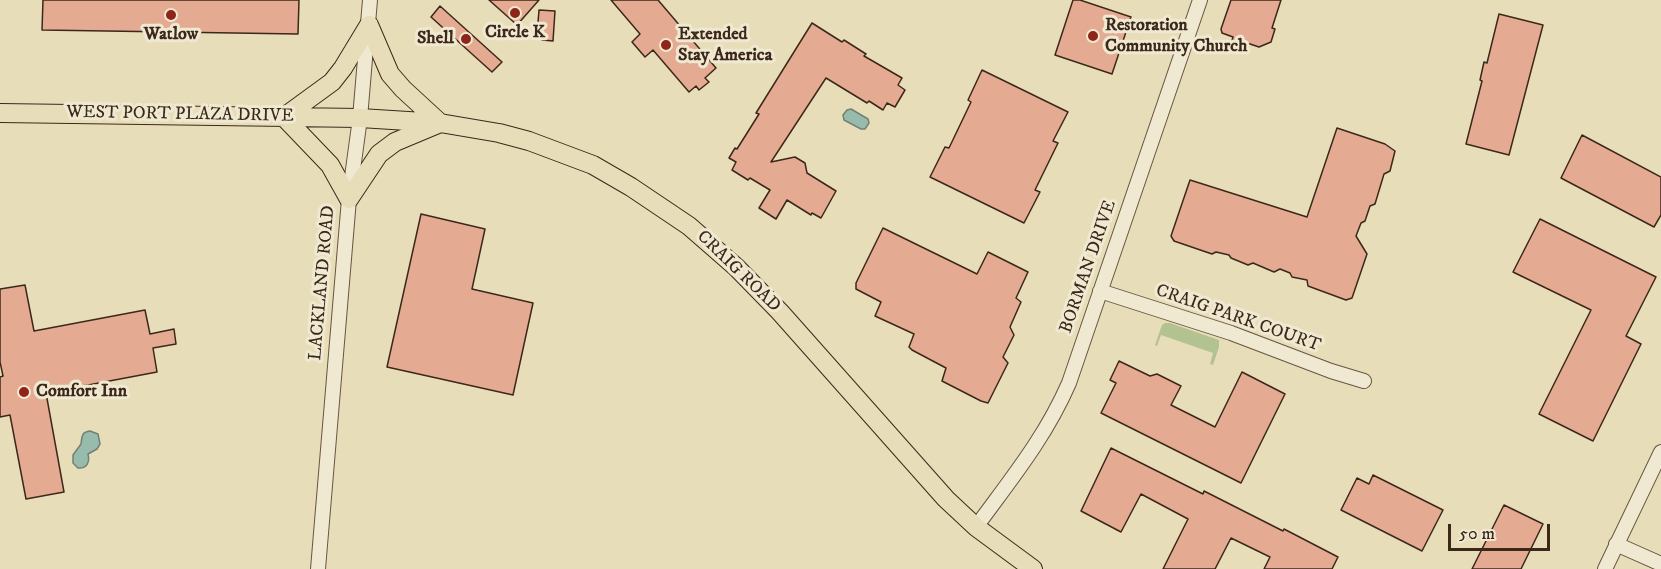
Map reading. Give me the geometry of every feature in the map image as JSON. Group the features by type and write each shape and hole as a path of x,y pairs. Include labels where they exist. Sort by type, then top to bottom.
{"main road":[{"path":"369,25 390,74 440,123 395,142 379,154 349,199 330,165 284,117 330,83 343,68 369,25"},
{"name":"WEST PORT PLAZA DRIVE","path":"0,113 360,118"},
{"name":"CRAIG ROAD","path":"360,118 440,123 499,133 529,141 583,161 631,187 711,243 755,285 932,484 976,527 1033,569"}],"street":[{"name":"LACKLAND ROAD","path":"318,569 349,199 360,118 370,0"},
{"name":"BORMAN DRIVE","path":"976,527 1023,465 1057,410 1069,383 1200,0"},
{"name":"CRAIG PARK COURT","path":"1100,291 1231,333 1364,381"},
{"path":"1605,569 1661,452"},
{"path":"1616,544 1661,564"}],"green space":[{"path":"1165,323 1219,340 1213,365 1210,364 1213,353 1161,335 1157,346 1155,345 1162,325"}],"shaded area":[{"path":"851,109 868,119 869,123 865,129 844,120 843,115"},
{"path":"90,431 98,434 100,444 97,449 88,454 89,460 86,466 78,468 73,463 73,455 81,444 83,434"}],"building":[{"name":"Watlow","path":"43,0 299,0 298,34 42,30"},
{"name":"Circle K","path":"489,0 539,0 517,25"},
{"name":"Extended Stay America","path":"611,0 658,0 716,68 705,78 709,82 699,90 696,86 689,92 653,50 645,57 632,42 640,34"},
{"name":"Restoration Community Church","path":"1073,0 1080,0 1131,17 1112,74 1055,55"},
{"path":"1231,0 1281,0 1272,28 1275,29 1271,42 1259,47 1247,43 1246,46 1232,41 1233,37 1222,33 1221,29"},
{"name":"Shell","path":"440,6 502,62 492,72 431,17"},
{"path":"539,10 555,11 553,41 542,40 542,35 537,35"},
{"path":"1499,14 1543,25 1509,155 1466,144 1482,81 1480,80 1484,62 1487,63"},
{"path":"812,23 842,42 844,40 866,54 864,56 902,78 898,85 905,90 895,107 887,103 883,110 826,78 771,162 795,157 805,163 807,173 836,191 821,218 812,213 811,215 787,200 776,219 759,208 770,190 732,170 736,162 729,158 759,114 756,113"},
{"path":"982,70 1068,112 1053,141 1058,143 1035,190 1040,192 1024,223 930,177 945,147 949,148 971,102 968,100"},
{"path":"1337,128 1385,144 1395,151 1390,171 1384,174 1375,204 1370,206 1365,221 1361,223 1356,236 1367,254 1352,298 1346,300 1308,286 1307,280 1292,277 1290,273 1280,269 1274,272 1253,263 1248,265 1229,255 1216,252 1212,254 1174,241 1171,236 1190,180 1307,217"},
{"path":"1582,135 1661,177 1661,215 1654,227 1561,178"},
{"path":"421,214 485,229 472,289 533,303 513,395 387,367"},
{"path":"1540,219 1656,277 1626,336 1641,344 1593,441 1539,414 1591,310 1513,272"},
{"path":"883,228 977,274 988,252 1028,272 1016,298 1021,302 1010,327 1014,335 1003,357 1008,363 988,403 942,381 946,368 912,350 909,347 914,334 875,316 881,302 856,289 856,283"},
{"path":"25,285 34,331 145,310 150,334 174,329 176,344 153,348 157,372 46,393 64,492 26,499 10,415 0,417 0,377 3,376 0,362 0,289"},
{"path":"1119,361 1150,376 1157,374 1181,386 1171,405 1215,427 1242,372 1285,394 1241,483 1101,413 1116,383 1110,380"},
{"path":"1111,448 1203,494 1204,491 1283,531 1284,529 1338,557 1332,569 1264,569 1270,557 1231,538 1215,569 1163,569 1188,519 1141,494 1121,532 1081,511"},
{"path":"1373,475 1443,510 1422,551 1341,510 1357,478 1369,484"},
{"path":"1504,505 1543,524 1521,569 1472,569"}],"place":[{"name":"Circle K","path":"515,13"},
{"name":"Watlow","path":"171,15"},
{"name":"Restoration Community Church","path":"1093,36"},
{"name":"Shell","path":"466,39"},
{"name":"Extended Stay America","path":"666,45"},
{"name":"Comfort Inn","path":"24,392"}]}
